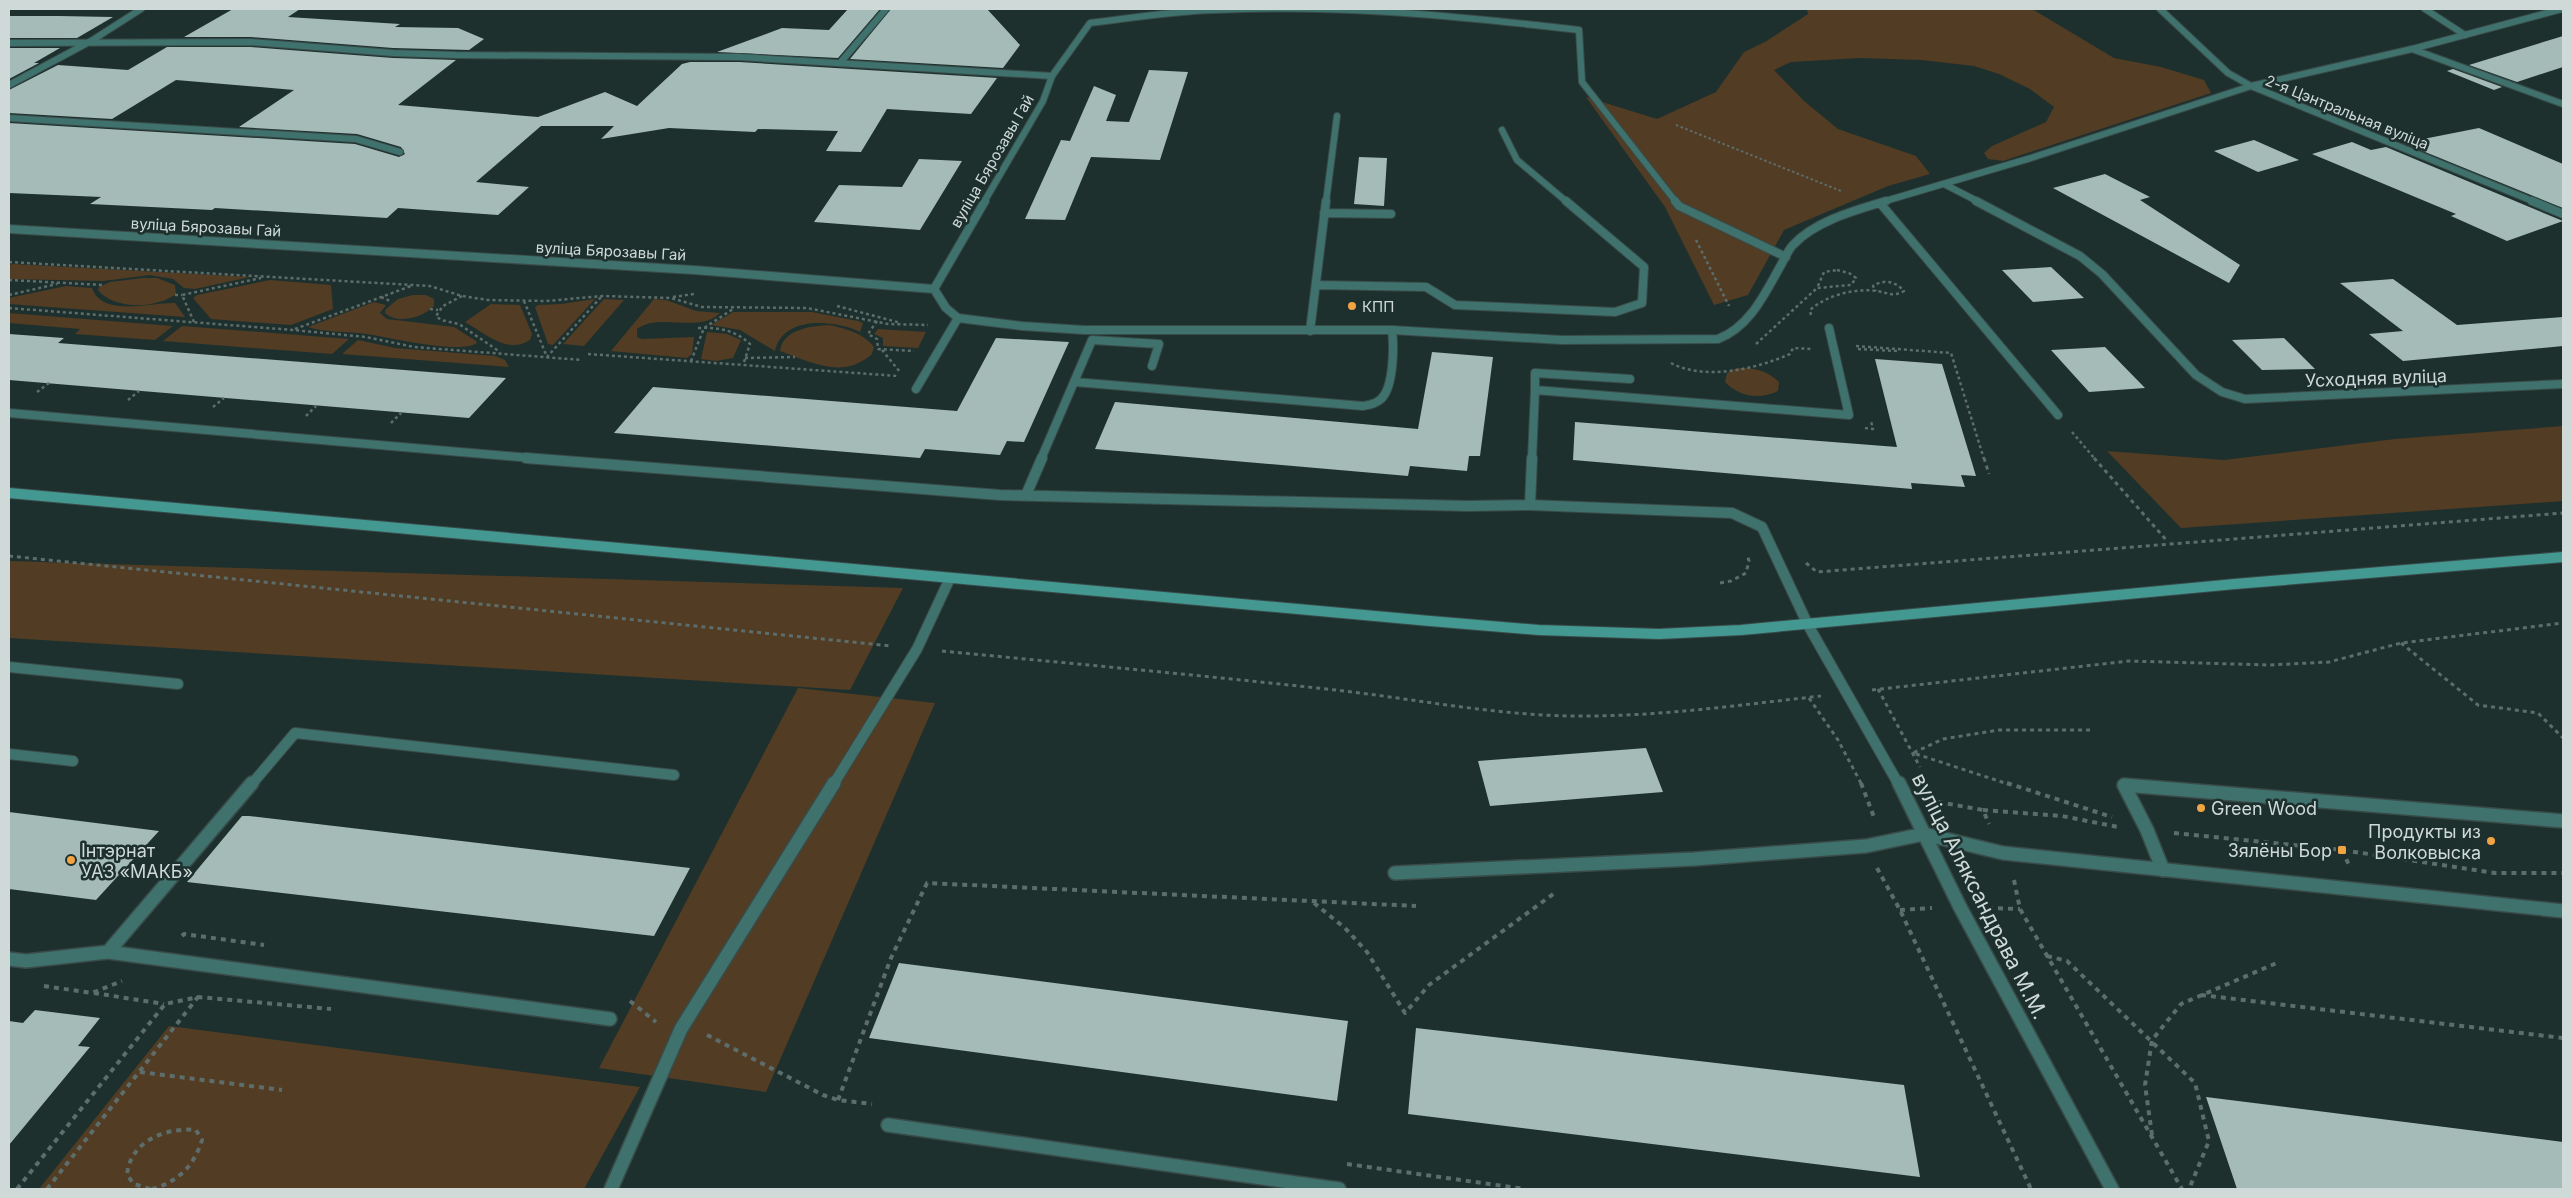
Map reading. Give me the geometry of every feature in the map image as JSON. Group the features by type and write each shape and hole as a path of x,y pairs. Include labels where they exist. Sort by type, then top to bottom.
{"main road":[{"path":"9,493 1539,630 1659,634 1808,625 2225,585 2563,557"}],"street":[{"name":"вуліца Бярозавы Гай","path":"9,85 91,41 141,9"},
{"path":"840,63 886,9"},
{"path":"1052,76 1090,23 1228,9 1295,9 1464,16 1579,30 1582,82 1678,206 1786,257"},
{"path":"2160,9 2228,73 2251,86"},
{"path":"2425,9 2465,34"},
{"name":"2-я Цэнтральная вуліца","path":"2251,86 2412,49 2562,9"},
{"path":"2548,12 2563,18"},
{"name":"вуліца Бярозавы Гай","path":"9,43 91,41 251,42 393,53 730,57 990,74 1052,76 1043,101 934,289 694,270 9,229"},
{"path":"2412,49 2563,104"},
{"path":"934,289 946,308 958,318 981,322 1084,330 1392,330 1561,340 1718,340 1731,334 1758,306 1792,246 1812,230 1880,203 1946,185 2251,86"},
{"name":"2-я Цэнтральная вуліца","path":"2251,86 2563,214"},
{"path":"1310,331 1318,285 1324,213 1337,116"},
{"path":"9,118 356,139 400,152"},
{"path":"1318,285 1426,288 1455,305 1615,312 1642,303 1644,267 1516,160 1502,130"},
{"name":"Усходняя вуліца","path":"1946,185 2080,256 2102,274 2196,374 2222,392 2245,399 2563,384"},
{"path":"1880,203 2058,415"},
{"path":"1324,213 1390,214"},
{"path":"916,389 958,318"},
{"path":"1535,390 1849,415 1829,328"},
{"path":"1076,382 1363,406 1376,404 1385,396 1395,344 1392,330"},
{"path":"1026,495 1076,382 1092,340 1159,344 1152,366"},
{"path":"1530,505 1535,372 1630,379"},
{"name":"вуліца Аляксандрава М.М.","path":"9,413 494,456 1000,495 1468,506 1530,505 1732,514 1762,527 1808,625 1893,772 1960,907 2112,1189"},
{"path":"611,1189 681,1029 917,649 950,578"},
{"path":"9,667 178,684"},
{"path":"108,952 295,733 674,775"},
{"path":"9,754 73,761"},
{"path":"2163,870 2147,830 2124,785 2563,821"},
{"path":"1395,873 1694,859 1866,846 1924,834 2003,853 2563,911"},
{"path":"9,959 26,961 108,952 610,1019"},
{"path":"888,1125 984,1137 1339,1189"}],"path":[{"path":"1676,126 1848,194 1880,203"},
{"path":"1678,206 1738,327"},
{"path":"175,295 266,277"},
{"path":"9,280 103,284"},
{"path":"1890,281 1900,285 1904,291 1899,295 1887,295 1876,291 1873,286 1879,282 1890,281"},
{"path":"9,295 63,283"},
{"path":"293,330 414,285"},
{"path":"182,295 194,322"},
{"path":"430,309 438,310 462,296"},
{"path":"547,357 603,296"},
{"path":"381,297 392,302"},
{"path":"524,302 547,357"},
{"path":"9,308 293,330 366,337 414,347 582,360"},
{"path":"691,361 698,351 699,333 703,328 708,322 734,309"},
{"path":"438,310 436,316 441,320 459,324 501,354"},
{"path":"877,321 868,334 876,339 878,349 920,351 915,358"},
{"path":"928,332 931,326"},
{"path":"698,328 733,332 746,339 750,344 743,365"},
{"path":"1833,345 1951,353 1989,474"},
{"path":"882,349 901,373"},
{"path":"1853,349 1897,352"},
{"path":"588,354 898,377 906,368"},
{"path":"745,358 795,357"},
{"path":"2058,415 2169,542"},
{"path":"1864,428 1873,429 1871,420"},
{"path":"1720,583 1731,581 1746,573 1749,562 1746,550 1789,549 1817,572 2169,542 2563,513"},
{"path":"9,556 242,578 917,649 1232,679 1404,698 1512,713 1574,716 1661,714 2129,661 2269,665 2329,662 2401,643 2563,623"},
{"path":"2401,643 2478,705 2538,713 2563,738"},
{"path":"1878,689 1922,770"},
{"path":"1809,698 1840,741 1867,794 1874,817 1866,819"},
{"path":"1913,753 1943,739 1999,730 2090,730"},
{"path":"1913,753 2120,820 2129,829"},
{"path":"1935,795 1939,803 1983,810 2062,816 2129,829 2342,850 2495,872 2563,873"},
{"path":"1983,810 2016,886 2020,910 2182,1189"},
{"path":"1866,846 1900,910 2031,1189"},
{"path":"838,1100 891,958 927,883 1314,903 1416,906"},
{"path":"1314,903 1345,928 1367,952 1405,1013 1429,985 1556,892"},
{"path":"2047,956 2067,961 2195,1083 2203,1110 2208,1141 2189,1189"},
{"path":"2152,1138 2145,1085 2152,1040 2180,1004 2279,962"},
{"path":"92,993 130,977"},
{"path":"36,984 164,1004 198,997 338,1010"},
{"path":"237,993 251,1001"},
{"path":"2201,995 2563,1038"},
{"path":"47,1189 198,997"},
{"path":"17,1189 164,1004"},
{"path":"681,1029 698,1031 823,1095 838,1100 874,1105"},
{"path":"140,1072 282,1090"},
{"path":"183,1126 196,1130 202,1140 199,1154 177,1180 151,1189 139,1189 129,1181 126,1172 129,1159 158,1134 183,1126"}],"shaded area":[{"path":"1807,9 2032,9 2114,58 2161,67 2204,80 2211,93 2003,161 1988,159 1984,153 1992,146 2046,122 2054,107 2030,89 1999,74 1974,66 1921,60 1861,58 1791,62 1774,70 1804,101 1838,129 1916,156 1930,174 1888,186 1784,230 1748,295 1714,305 1665,207 1586,97 1657,119 1716,92 1744,52 1765,42 1808,14"},
{"path":"9,265 250,277 195,289 184,288 173,279 150,275 103,281 9,279"},
{"path":"157,278 175,285 176,294 158,303 136,305 114,301 105,297 98,290 99,287 110,282"},
{"path":"270,280 331,285 333,309 291,325 211,319 193,298 197,295"},
{"path":"66,286 92,288 97,297 106,303 117,306 175,303 185,317 9,304 9,298"},
{"path":"413,295 426,295 434,299 434,306 418,316 404,319 390,317 385,313 385,310 398,299"},
{"path":"595,299 553,345 548,344 535,307 538,305"},
{"path":"604,299 624,300 584,346 563,344"},
{"path":"654,299 666,300 696,311 720,313 711,319 701,322 657,322 646,324 637,329 637,337 642,339 694,337 692,354 687,358 611,351"},
{"path":"374,302 386,305 380,313 387,319 454,327 477,343 468,346 440,346 308,327"},
{"path":"491,304 520,305 532,334 530,340 521,344 505,344 496,341 465,322"},
{"path":"733,312 812,312 863,323 860,332 824,323 799,326 788,331 780,339 775,351 740,330 711,325"},
{"path":"9,313 173,326 155,340 75,334 80,329 9,323"},
{"path":"829,325 865,338 874,347 872,354 861,362 850,366 838,367 815,364 780,351 786,338 792,333 814,326"},
{"path":"182,326 349,339 332,354 163,341"},
{"path":"878,329 926,332 918,348 883,346 883,338 874,334"},
{"path":"707,332 727,334 741,340 733,358 716,361 701,359"},
{"path":"358,340 395,348 495,356 505,360 509,367 342,354"},
{"path":"1737,368 1749,368 1765,372 1779,382 1778,391 1764,396 1750,396 1737,391 1725,382 1727,373"},
{"path":"2563,426 2563,501 2181,528 2107,451 2224,460 2395,439"},
{"path":"9,561 903,588 850,690 9,638"},
{"path":"798,688 935,703 766,1092 599,1068"},
{"path":"169,1026 640,1087 584,1189 39,1189"}],"building":[{"path":"233,9 300,9 288,17 400,24 395,27 458,28 484,39 469,50 393,48 251,37 184,37"},
{"path":"848,9 880,9 838,58 717,52 782,28 829,30"},
{"path":"891,9 987,9 1020,45 1003,68 850,59"},
{"path":"9,16 113,17 77,38 9,38"},
{"path":"2563,36 2563,67 2517,82 2469,65"},
{"path":"167,47 251,47 393,58 456,60 398,105 538,117 605,92 637,106 682,64 690,62 739,62 997,78 971,114 887,109 861,152 826,151 838,131 758,129 755,132 669,128 601,139 614,126 541,126 476,182 529,187 498,215 398,208 387,218 215,208 212,210 90,204 101,197 9,193 9,123 355,144 399,157 405,154 401,147 357,134 239,127 294,90 176,80 112,119 9,113 9,90 58,65 128,70"},
{"path":"9,48 60,48 34,63 39,63 9,79"},
{"path":"2453,69 2502,87 2494,90 2447,71"},
{"path":"1149,70 1188,72 1160,160 1091,157 1065,220 1025,219 1061,140 1070,141 1094,86 1116,95 1106,121 1129,122"},
{"path":"2479,128 2563,164 2563,208 2403,143"},
{"path":"2254,140 2299,160 2258,172 2214,151"},
{"path":"2352,142 2371,150 2386,147 2563,221 2507,241 2451,216 2456,214 2312,154"},
{"path":"1359,157 1387,158 1384,206 1354,204"},
{"path":"919,159 962,161 920,230 814,222 839,185 902,187"},
{"path":"2105,174 2150,197 2140,200 2240,265 2229,283 2053,188"},
{"path":"2051,267 2084,298 2033,302 2002,270"},
{"path":"2393,279 2457,325 2563,317 2563,346 2403,361 2369,334 2403,331 2340,283"},
{"path":"9,334 64,338 58,343 506,378 469,418 9,380"},
{"path":"996,338 1069,342 1024,442 1007,441 1000,455 925,449 920,458 614,433 653,387 957,411"},
{"path":"2284,338 2315,369 2262,370 2232,340"},
{"path":"2105,347 2145,388 2089,392 2051,350"},
{"path":"1432,352 1493,357 1480,456 1469,456 1467,471 1410,466 1408,476 1095,449 1115,402 1418,429"},
{"path":"1875,359 1942,364 1976,476 1961,475 1965,487 1911,483 1912,489 1573,460 1575,422 1897,447"},
{"path":"1646,748 1663,792 1490,806 1478,761"},
{"name":"Інтэрнат УАЗ «МАКБ»","path":"9,812 159,831 96,900 9,889"},
{"path":"242,816 690,868 654,936 187,882"},
{"path":"899,963 1348,1021 1337,1101 869,1038"},
{"path":"35,1010 100,1018 78,1046 90,1047 9,1145 9,1021 23,1023"},
{"path":"1416,1028 1904,1085 1920,1177 1408,1114"},
{"path":"2206,1097 2563,1142 2563,1189 2237,1189"}],"place":[{"name":"КПП","path":"1352,306"},
{"name":"Green Wood","path":"2201,808"},
{"name":"Продукты из Волковыска","path":"2491,841"},
{"name":"Зялёны Бор","path":"2342,850"},
{"name":"Інтэрнат УАЗ «МАКБ»","path":"71,860"}]}
